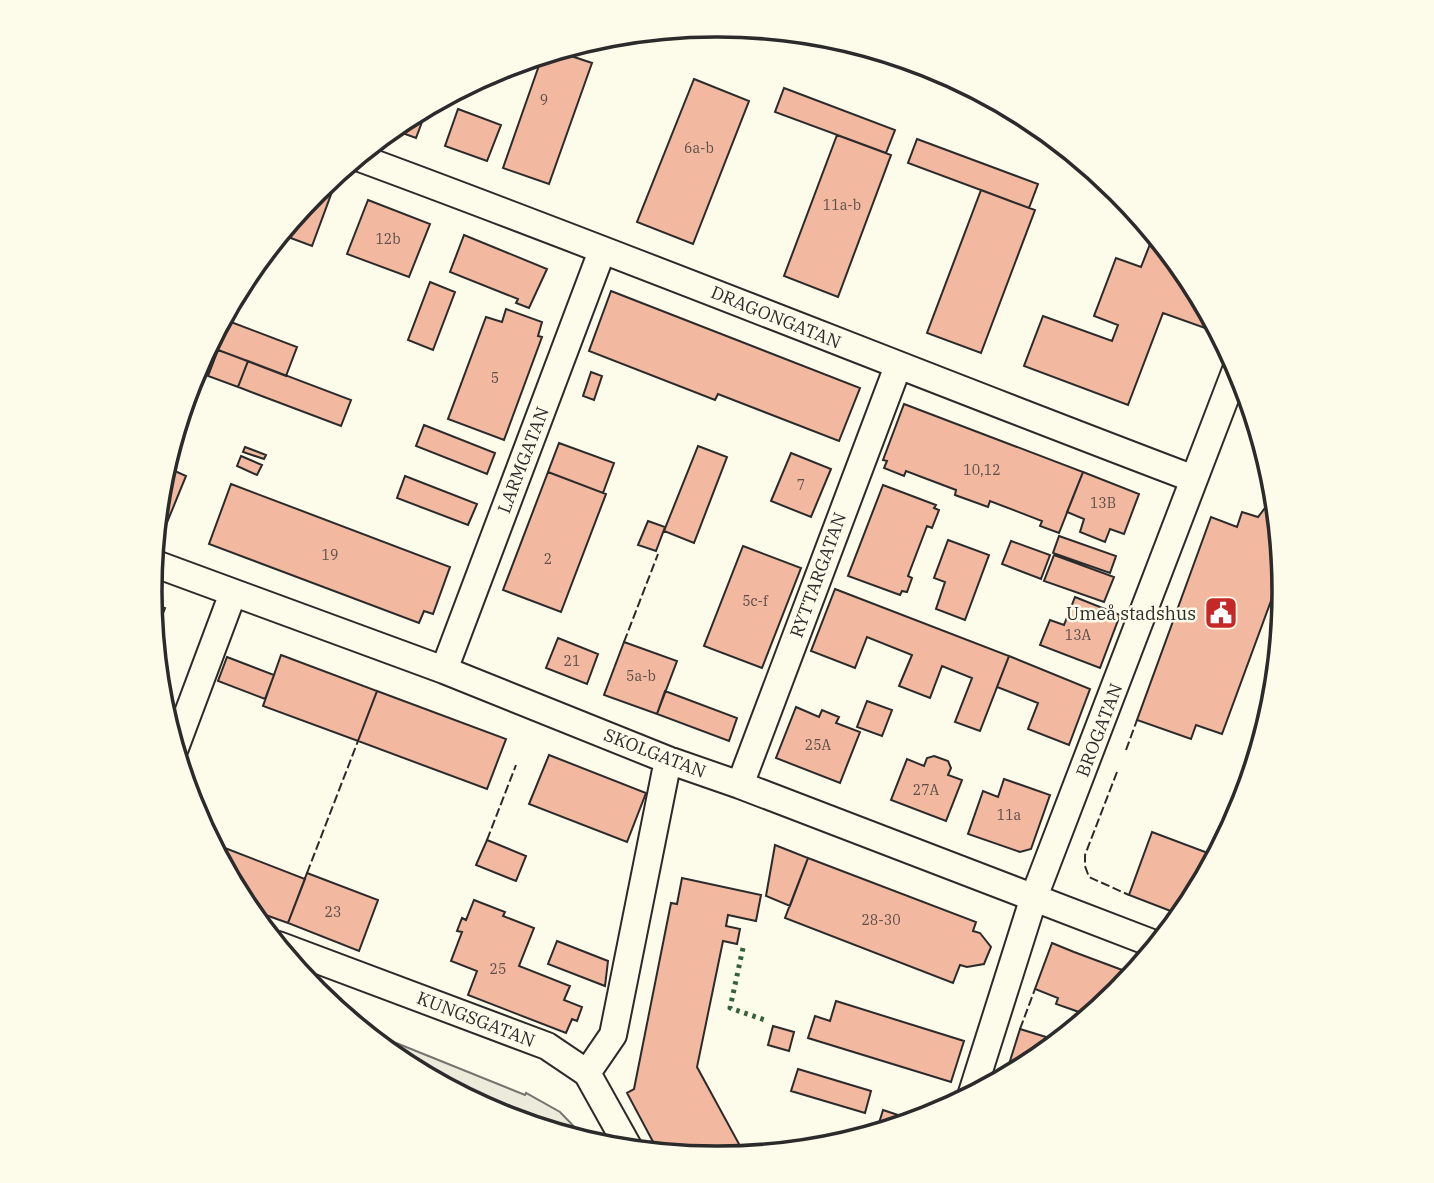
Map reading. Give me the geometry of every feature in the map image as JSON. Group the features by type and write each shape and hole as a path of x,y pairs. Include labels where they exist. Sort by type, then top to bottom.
{"street":[{"name":"DRAGONGATAN","path":"367,161 751,306 898,366 1194,479"},
{"name":"LARMGATAN","path":"444,670 602,251"},
{"name":"RYTTARGATAN","path":"740,785 898,366"},
{"name":"BROGATAN","path":"975,1082 1034,897 1231,382"},
{"name":"SKOLGATAN","path":"163,567 444,670 668,760 1147,941"},
{"path":"180,733 233,593"},
{"path":"587,1073 612,1035 668,760"},
{"name":"KUNGSGATAN","path":"297,953 547,1046 587,1073 624,1138"}],"shaded area":[{"path":"393,1042 525,1095 526,1093 560,1112 575,1128 539,1117 472,1089"}],"building":[{"path":"572,56 592,63 549,184 503,168 539,66"},
{"path":"694,79 749,101 693,244 637,222"},
{"path":"784,88 895,130 886,153 775,112"},
{"path":"458,109 501,125 487,161 445,146"},
{"path":"422,122 416,138 404,134"},
{"path":"837,135 891,155 838,297 784,276"},
{"path":"917,139 1038,184 1029,208 908,163"},
{"path":"981,190 1035,210 981,353 927,333"},
{"path":"332,193 312,246 290,238"},
{"path":"368,200 430,224 409,277 347,254"},
{"path":"464,235 547,269 529,308 516,303 518,299 450,272"},
{"path":"1150,245 1178,283 1205,328 1163,313 1128,405 1024,366 1043,316 1112,341 1118,325 1094,316 1116,258 1141,267"},
{"path":"430,282 455,292 433,350 408,340"},
{"path":"611,291 860,388 839,441 718,394 715,400 589,351"},
{"path":"506,309 542,322 538,336 542,337 504,440 448,419 486,317 502,322"},
{"path":"232,322 297,347 286,376 217,350"},
{"path":"218,350 248,361 238,387 208,376"},
{"path":"248,361 351,400 341,426 238,387"},
{"path":"591,372 602,376 594,400 583,396"},
{"path":"904,404 1083,472 1059,533 1040,526 1042,521 990,501 988,507 955,495 956,490 906,471 904,476 884,468 887,461 883,460"},
{"path":"424,425 495,453 487,474 416,446"},
{"path":"559,443 614,463 603,493 548,472"},
{"path":"698,446 727,457 694,543 664,531"},
{"path":"245,447 266,455 264,459 243,452"},
{"path":"791,453 831,469 811,517 771,501"},
{"path":"241,456 262,465 257,475 237,466"},
{"path":"176,471 186,476 166,524"},
{"path":"548,472 606,494 561,612 503,590"},
{"path":"1083,472 1139,494 1124,534 1110,529 1105,542 1080,532 1084,519 1067,512"},
{"path":"405,476 477,504 468,525 397,498"},
{"path":"231,484 450,567 433,614 424,611 419,623 209,544"},
{"path":"883,485 936,505 934,508 939,510 932,528 927,526 908,576 912,578 907,592 902,591 900,595 848,576"},
{"name":"Umeå stadshus","path":"1265,508 1271,555 1272,599 1222,734 1196,725 1191,739 1137,720 1211,517 1237,527 1242,512 1258,517"},
{"path":"648,521 665,527 656,551 638,545"},
{"path":"1059,536 1116,556 1110,573 1053,553"},
{"path":"948,540 989,555 965,620 936,609 945,582 934,578"},
{"path":"1011,541 1050,555 1041,579 1002,564"},
{"path":"743,546 801,568 762,668 704,646"},
{"path":"1054,555 1114,577 1104,602 1044,581"},
{"path":"835,589 1009,656 980,731 955,722 972,678 942,666 930,698 899,686 912,655 867,637 855,668 811,651"},
{"path":"1075,597 1120,615 1100,668 1040,645 1050,620 1064,625"},
{"path":"558,638 598,654 587,684 546,668"},
{"path":"624,642 677,661 657,714 604,695"},
{"path":"281,655 377,691 358,741 263,706"},
{"path":"1009,656 1090,689 1069,745 1028,729 1038,703 997,687"},
{"path":"227,657 274,675 265,699 218,681"},
{"path":"377,691 506,739 487,789 358,741"},
{"path":"665,691 737,718 729,741 657,714"},
{"path":"867,701 892,710 882,736 857,727"},
{"path":"796,707 819,717 822,710 839,717 836,723 860,732 840,783 776,758"},
{"path":"549,755 646,793 627,842 529,804"},
{"path":"934,756 948,761 951,768 948,775 962,780 946,821 891,800 907,759 924,766 927,758"},
{"path":"1004,779 1050,795 1031,849 1020,852 968,834 983,791 998,797"},
{"path":"1152,832 1206,852 1170,911 1129,895"},
{"path":"487,840 526,856 516,881 476,865"},
{"path":"775,845 808,858 790,906 766,896"},
{"path":"225,848 305,879 288,923 267,916"},
{"path":"808,858 976,922 973,931 980,933 991,947 984,964 967,967 960,965 953,983 785,918"},
{"path":"307,873 378,900 359,951 288,923"},
{"path":"682,878 761,895 756,921 728,915 726,926 740,929 737,944 723,941 697,1067 738,1145 654,1143 627,1093 634,1089 671,903 677,904"},
{"path":"474,900 505,912 503,916 534,928 519,966 570,986 564,1000 582,1007 577,1021 572,1019 566,1033 468,995 477,971 451,961 462,932 457,931 462,918 466,920"},
{"path":"557,941 608,961 605,986 548,964"},
{"path":"1052,943 1122,970 1079,1012 1056,1004 1058,998 1035,989"},
{"path":"836,1001 964,1041 951,1082 808,1038 815,1016 830,1021"},
{"path":"773,1026 794,1032 789,1051 768,1045"},
{"path":"1020,1029 1047,1037 1025,1053 1010,1062"},
{"path":"798,1069 871,1091 865,1113 791,1091"},
{"path":"883,1110 899,1115 895,1117 879,1122"}],"hedge":[{"path":"743,948 730,1008 768,1021"}],"fence":[{"path":"624,642 658,554"},
{"path":"1126,750 1137,720"},
{"path":"307,873 358,741"},
{"path":"487,840 516,765"},
{"path":"1117,772 1085,855 1085,866 1089,877 1129,895"},
{"path":"1020,1029 1035,989"}],"place":[{"name":"Umeå stadshus","path":"1221,613"}]}
